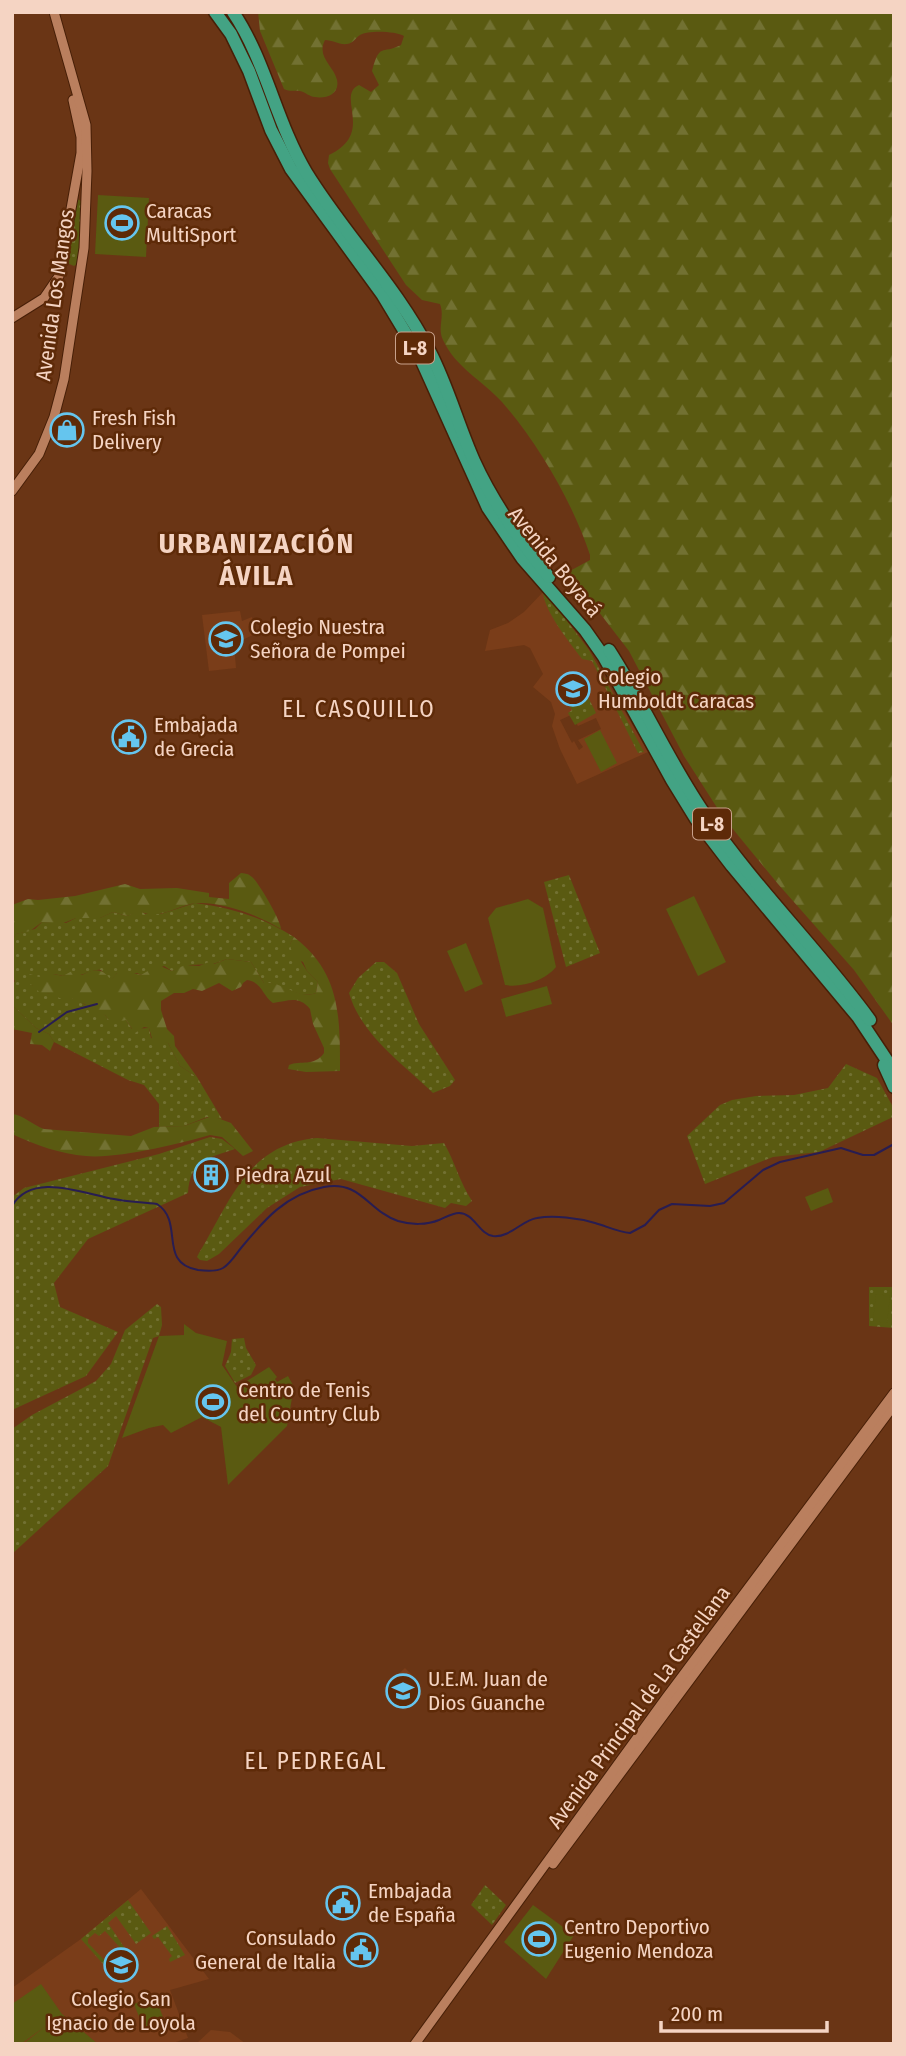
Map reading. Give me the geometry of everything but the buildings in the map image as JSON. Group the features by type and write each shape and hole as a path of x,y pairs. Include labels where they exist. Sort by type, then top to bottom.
{"highway":[{"name":"Avenida Boyacá","path":"233,12 245,30 305,171 411,317 430,351 474,462 497,505 531,554 609,649 678,773 707,818 836,976 889,1053 894,1071"},
{"name":"Avenida Boyacá","path":"215,13 231,34 249,71 271,130 291,169 382,294 420,357 488,508 522,558 585,630 604,657 696,818 732,866 889,1053"},
{"path":"889,1053 885,1070 894,1087"}],"street":[{"path":"12,318 44,298 59,276 71,200 80,166 81,137 76,110 49,12"},
{"name":"Avenida Los Mangos","path":"12,491 39,454 54,417 64,379 82,264 86,203 86,125 54,12"},
{"path":"71,200 79,197 86,203"},
{"path":"62,261 72,268 82,264"},
{"path":"59,276 70,273 79,285"},
{"name":"Avenida Principal de La Castellana","path":"415,2044 666,1698 894,1393"},
{"name":"Avenida Principal de La Castellana","path":"423,2044 671,1702 894,1405"}],"shaded area":[{"name":"Colegio Humboldt Caracas","path":"543,592 549,597 589,650 648,752 577,784 552,726 555,714 551,702 533,687 543,674 530,648 524,645 485,651 490,630 508,623 524,612","holes":["571,715 578,726 596,718 601,729 578,740 583,747 579,750 574,741 572,743 560,720"]},
{"name":"Colegio Nuestra Señora de Pompei","path":"240,611 242,621 252,617 257,633 234,644 236,668 209,671 202,615"},
{"name":"U.E.M. Juan de Dios Guanche","path":"405,1668 415,1678 412,1683 422,1694 405,1710 384,1688"},
{"name":"Colegio San Ignacio de Loyola","path":"141,1889 209,1979 170,1990 188,2038 170,2044 12,2044 12,1988 81,1939"},
{"path":"211,2030 230,2032 246,2044 196,2044"}],"green space":[{"path":"258,12 894,12 894,1026 854,970 723,817 684,756 629,651 568,572 590,560 590,555 553,474 529,436 502,402 448,350 441,336 440,304 422,300 406,285 330,169 329,155 343,146 353,126 353,90 359,85 371,92 379,85 372,71 377,56 382,51 401,45 404,36 375,32 364,33 347,44 325,40 324,56 335,75 337,85 331,94 313,97 300,91 284,89 260,31"},
{"name":"Caracas MultiSport","path":"98,195 149,198 146,257 95,254"},
{"path":"76,198 84,203 81,261 74,266 67,263 65,258"},
{"path":"543,592 589,650 644,752 638,753 592,661 582,659 565,636 544,600"},
{"path":"578,677 596,713 575,725 568,713 572,710 559,689 561,685"},
{"path":"600,730 617,763 601,772 584,739"},
{"path":"241,873 247,874 255,881 274,911 281,929 240,910 197,903 155,915 140,911 127,916 113,912 100,918 76,918 61,924 42,922 30,931 16,934 12,941 12,905 28,899 75,896 125,884 140,889 177,888 209,893 209,897 229,899 229,883"},
{"path":"569,875 600,953 566,967 544,882"},
{"path":"694,896 726,962 698,976 666,909"},
{"path":"528,899 543,908 556,967 533,982 505,985 488,918 496,908"},
{"path":"195,903 246,914 294,937 290,944 307,971 318,982 316,993 296,993 264,983 251,962 227,959 172,971 164,966 141,975 117,973 111,981 101,970 79,975 50,974 32,985 47,993 72,998 108,1019 126,1020 132,1029 149,1028 151,1038 168,1043 180,1066 197,1077 222,1119 207,1117 184,1126 159,1127 159,1104 144,1085 128,1080 54,1042 49,1034 36,1028 12,1005 12,985 15,981 12,977 12,941 16,934 35,929 42,922 66,923 76,918 100,918 113,912 127,916 140,910 145,914 161,914"},
{"path":"294,937 321,966 335,997 340,1071 306,1072 288,1069 289,1065 312,1062 324,1053 310,1009 297,1000 273,1003 252,981 247,980 232,991 219,983 202,991 193,989 174,993 161,1001 161,1010 167,1029 174,1036 175,1046 197,1077 180,1066 168,1043 153,1042 149,1028 144,1027 135,1033 126,1020 111,1023 105,1015 90,1013 85,1004 75,1002 72,998 62,999 47,993 43,996 32,985 23,981 30,974 39,977 48,973 63,976 72,971 82,975 95,970 105,973 111,980 117,973 127,971 141,975 158,965 172,971 185,965 199,966 209,962 214,964 227,959 251,962 264,983 302,994 316,993 318,982 291,950 290,944"},
{"path":"466,943 483,984 465,992 447,951"},
{"path":"376,962 384,962 397,973 419,1024 455,1080 450,1086 433,1093 384,1048 363,1022 349,993 358,978"},
{"path":"547,986 552,1004 506,1017 501,999"},
{"path":"12,1005 36,1028 49,1034 54,1042 50,1051 42,1045 30,1044 32,1033 12,1029"},
{"path":"846,1064 877,1078 893,1107 893,1117 819,1152 773,1157 705,1184 687,1136 720,1105 756,1096 794,1095 828,1088"},
{"path":"12,1114 44,1129 131,1136 154,1127 184,1126 212,1116 231,1123 253,1151 243,1156 222,1137 210,1135 131,1153 77,1155 48,1148 12,1134"},
{"path":"210,1137 222,1139 235,1149 208,1158 196,1167 189,1182 188,1193 88,1239 54,1283 60,1307 118,1332 86,1376 12,1410 12,1197 24,1188 159,1154"},
{"path":"317,1138 412,1146 444,1143 472,1201 466,1206 451,1203 445,1208 341,1179 300,1187 267,1208 219,1254 207,1261 200,1260 197,1257 232,1195 258,1163 293,1142"},
{"path":"828,1188 833,1202 811,1211 805,1197"},
{"path":"869,1287 894,1287 894,1328 869,1326"},
{"path":"876,1294 890,1296 887,1323 873,1321"},
{"path":"157,1304 161,1307 162,1325 159,1336 153,1338 108,1466 12,1554 12,1429 32,1415 96,1381 111,1364 125,1330"},
{"name":"Centro de Tenis del Country Club","path":"184,1324 196,1333 227,1341 222,1365 237,1387 269,1367 277,1377 277,1382 288,1376 294,1387 287,1426 228,1485 221,1427 202,1417 171,1433 163,1425 122,1438 159,1336 184,1335"},
{"path":"244,1338 246,1348 256,1365 251,1375 235,1383 225,1366 231,1352 232,1339"},
{"path":"485,1885 506,1905 492,1925 471,1905"},
{"path":"128,1900 151,1933 136,1944 116,1916 108,1923 126,1950 124,1952 105,1931 99,1936 95,1933 88,1939 88,1943 113,1969 116,1966 118,1968 111,1973 81,1939"},
{"name":"Centro Deportivo Eugenio Mendoza","path":"533,1905 574,1935 546,1979 504,1942"},
{"path":"167,1926 185,1955 170,1962 172,1956 158,1937 154,1939 152,1936"},
{"path":"41,1984 62,2014 98,2044 23,2044 47,2025 21,2044 12,2044 12,2004"},
{"path":"155,1996 166,2025 145,2032 134,2004"}],"waterway":[{"path":"39,1032 67,1012 97,1004"},
{"path":"12,1206 21,1195 32,1189 45,1187 157,1204 169,1221 178,1259 186,1266 214,1271 228,1264 258,1228 287,1202 310,1190 324,1187 347,1188 388,1216 403,1222 424,1224 454,1214 464,1214 484,1232 493,1236 505,1234 531,1219 551,1217 581,1220 630,1233 645,1225 659,1210 672,1204 710,1206 724,1203 763,1170 780,1162 841,1148 863,1155 874,1155 894,1144"}],"place":[{"name":"Caracas MultiSport","path":"122,223"},
{"name":"Fresh Fish Delivery","path":"67,430"},
{"name":"Colegio Nuestra Señora de Pompei","path":"226,639"},
{"name":"Colegio Humboldt Caracas","path":"573,689"},
{"name":"Embajada de Grecia","path":"129,737"},
{"name":"Piedra Azul","path":"211,1175"},
{"name":"Centro de Tenis del Country Club","path":"213,1402"},
{"name":"U.E.M. Juan de Dios Guanche","path":"403,1691"},
{"name":"Embajada de España","path":"343,1903"},
{"name":"Centro Deportivo Eugenio Mendoza","path":"539,1939"},
{"name":"Consulado General de Italia","path":"361,1950"},
{"name":"Colegio San Ignacio de Loyola","path":"121,1965"}],"district":[{"name":"URBANIZACIÓN ÁVILA","path":"257,559"},
{"name":"EL CASQUILLO","path":"359,709"},
{"name":"EL PEDREGAL","path":"316,1761"}]}
